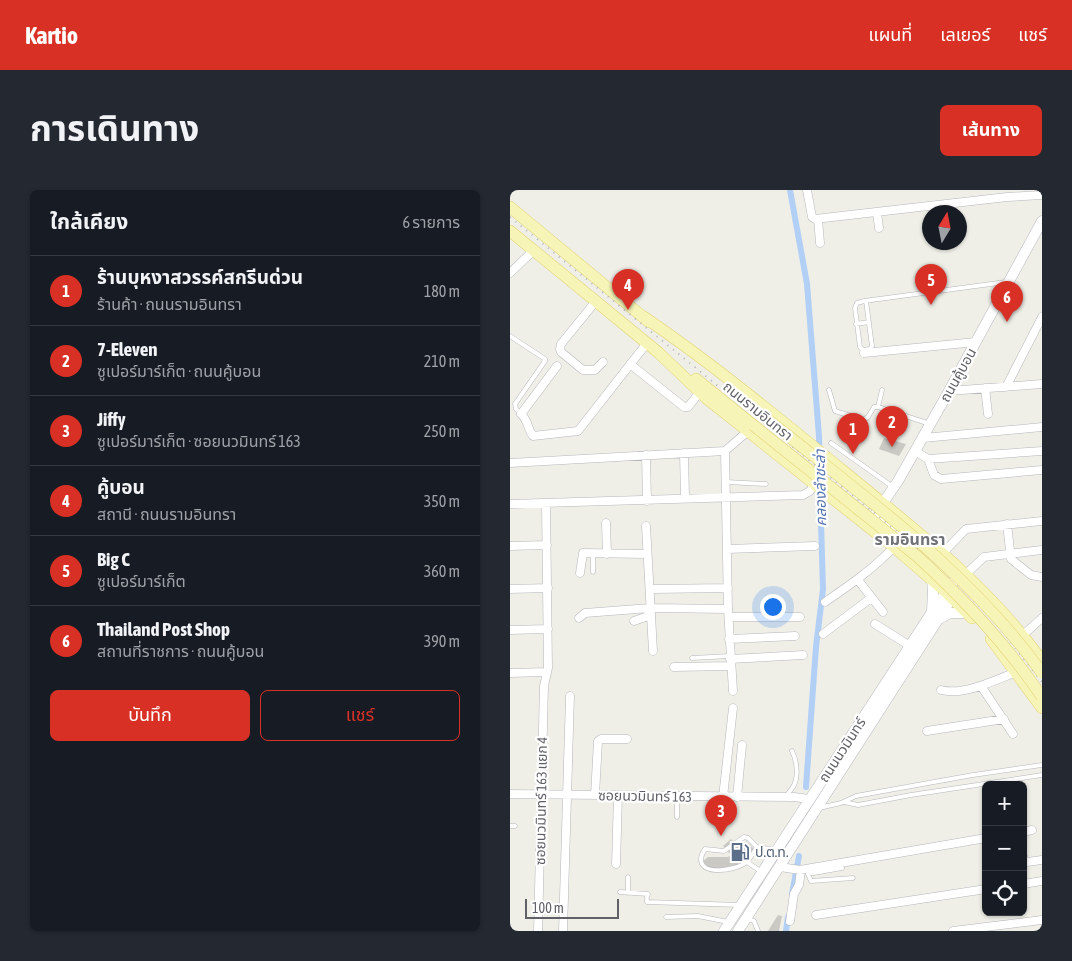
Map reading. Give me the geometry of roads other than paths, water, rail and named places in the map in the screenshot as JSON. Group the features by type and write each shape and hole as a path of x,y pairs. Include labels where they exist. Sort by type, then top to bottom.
{"main road":[{"name":"ถนนรามอินทรา","path":"510,206 950,568 1007,628 1042,673"},
{"name":"ถนนคู้บอน","path":"868,526 915,451 1042,221"},
{"name":"ถนนรามอินทรา","path":"510,231 659,353 711,391 816,484 932,579 969,615 1016,672 1042,708"},
{"name":"ถนนรามอินทรา","path":"644,317 711,365 831,461 880,508 941,551 995,603 1023,635 1042,661"},
{"name":"ถนนรามอินทรา","path":"659,353 700,392 751,428 918,558 942,579 985,622 1016,660 1042,698"},
{"path":"833,498 852,494 856,487 854,481"},
{"path":"880,508 878,517 904,541 908,560"},
{"path":"920,570 932,570 937,567 941,551"},
{"name":"ถนนนวมินทร์","path":"738,931 817,809 935,616 965,573"},
{"path":"932,579 935,616 950,613 969,615 980,602 995,603"},
{"name":"ถนนนวมินทร์","path":"724,931 910,646 935,616"}],"street":[{"path":"807,190 812,217 818,219 1015,193 1042,195"},
{"path":"877,212 879,228"},
{"path":"818,219 820,243"},
{"path":"512,268 534,250"},
{"path":"596,300 560,349 561,352 583,370 595,370 603,362"},
{"path":"1006,387 1041,321"},
{"path":"864,353 976,342"},
{"path":"557,366 521,414 526,418 533,436 578,431 647,343"},
{"path":"630,364 684,407 688,407 700,392"},
{"path":"949,391 1042,384"},
{"path":"985,388 988,414"},
{"path":"922,438 1042,427"},
{"path":"510,463 725,451 751,428"},
{"path":"725,451 728,613 733,691"},
{"path":"915,451 928,459 1042,451"},
{"path":"684,453 685,498"},
{"path":"646,455 647,500"},
{"path":"928,459 934,476 942,479 1042,470"},
{"path":"510,504 803,495 816,484"},
{"name":"ซอยนวมินทร์ 163 แยก 4","path":"538,931 540,795 548,629 546,504"},
{"path":"941,551 966,529 1042,521"},
{"path":"606,523 607,554"},
{"path":"1007,524 1011,558 1031,575 1042,577"},
{"path":"646,526 653,651"},
{"path":"510,546 547,546"},
{"path":"727,549 815,546"},
{"path":"825,602 858,580 894,547"},
{"path":"965,573 982,558 1042,550"},
{"path":"580,573 583,553 647,554"},
{"path":"858,580 883,612"},
{"path":"510,589 548,588"},
{"path":"650,589 728,588"},
{"path":"823,634 872,598"},
{"path":"634,621 651,611"},
{"path":"579,618 585,613 651,611 728,613 800,618"},
{"path":"1023,635 1042,618"},
{"path":"875,624 910,646"},
{"path":"510,630 548,629"},
{"path":"729,639 795,636"},
{"path":"674,667 730,660 803,656"},
{"path":"510,673 547,672"},
{"path":"942,690 950,692 981,686 1016,672"},
{"path":"981,686 1013,734"},
{"path":"563,931 570,696"},
{"path":"723,797 733,708"},
{"path":"927,731 1004,719"},
{"path":"595,795 598,741 626,739"},
{"path":"737,797 742,745"},
{"name":"ซอยนวมินทร์ 163","path":"510,794 809,799"},
{"path":"616,864 618,795"},
{"path":"1027,831 1032,830"},
{"path":"780,867 801,871 982,839"},
{"path":"1027,862 1042,860"},
{"path":"790,921 794,894 799,885 801,871"},
{"path":"1027,883 1042,881"},
{"path":"816,915 982,890"},
{"path":"954,931 1042,920"}],"lane":[{"path":"866,301 872,347 864,350 860,348 856,324 856,306 860,302 866,301 1009,281"},
{"path":"856,324 869,322"},
{"path":"510,336 545,359 545,362 515,404 514,407 521,414"},
{"path":"829,390 833,408 838,412 863,420 868,417 874,407 878,406 930,424"},
{"path":"878,406 882,390"},
{"path":"831,443 894,487"},
{"path":"831,461 843,452"},
{"path":"726,482 766,484"},
{"path":"593,553 593,572"},
{"path":"692,658 730,660"},
{"path":"787,798 788,791 794,786 796,773 796,760 792,751"},
{"path":"817,809 844,802 856,796 1042,765"},
{"path":"973,775 974,785"},
{"path":"844,802 858,805 1042,775"},
{"path":"909,786 911,795"},
{"path":"676,817 677,796"},
{"path":"757,847 747,862 732,870 707,869 701,863 701,855 705,849 724,851 744,837 748,838 757,847 776,850"},
{"path":"747,862 762,872"},
{"path":"801,871 842,868"},
{"path":"801,871 811,881 853,878"},
{"path":"628,877 628,892"},
{"path":"620,892 648,894 647,902 741,905"},
{"path":"666,918 698,916 730,922"},
{"path":"746,919 754,921 758,931"}],"waterway":[{"name":"คลองลำชะล่า","path":"790,190 807,284 819,436 820,479"},
{"name":"คลองลำชะล่า","path":"806,787 816,647 823,589 820,489"},
{"name":"คลองลำชะล่า","path":"792,894 799,856"},
{"name":"คลองลำชะล่า","path":"786,931 788,917"}],"railway":[{"path":"510,217 942,568 996,623 1042,682"}],"place":[{"name":"Big C","path":"931,305"},
{"name":"คู้บอน","path":"628,310"},
{"name":"Thailand Post Shop","path":"1007,322"},
{"name":"7-Eleven","path":"892,447"},
{"name":"ร้านบุหงาสวรรค์สกรีนด่วน","path":"853,454"},
{"name":"Jiffy","path":"721,836"},
{"name":"ป.ต.ท.","path":"740,852"}],"district":[{"name":"รามอินทรา","path":"910,539"}]}
